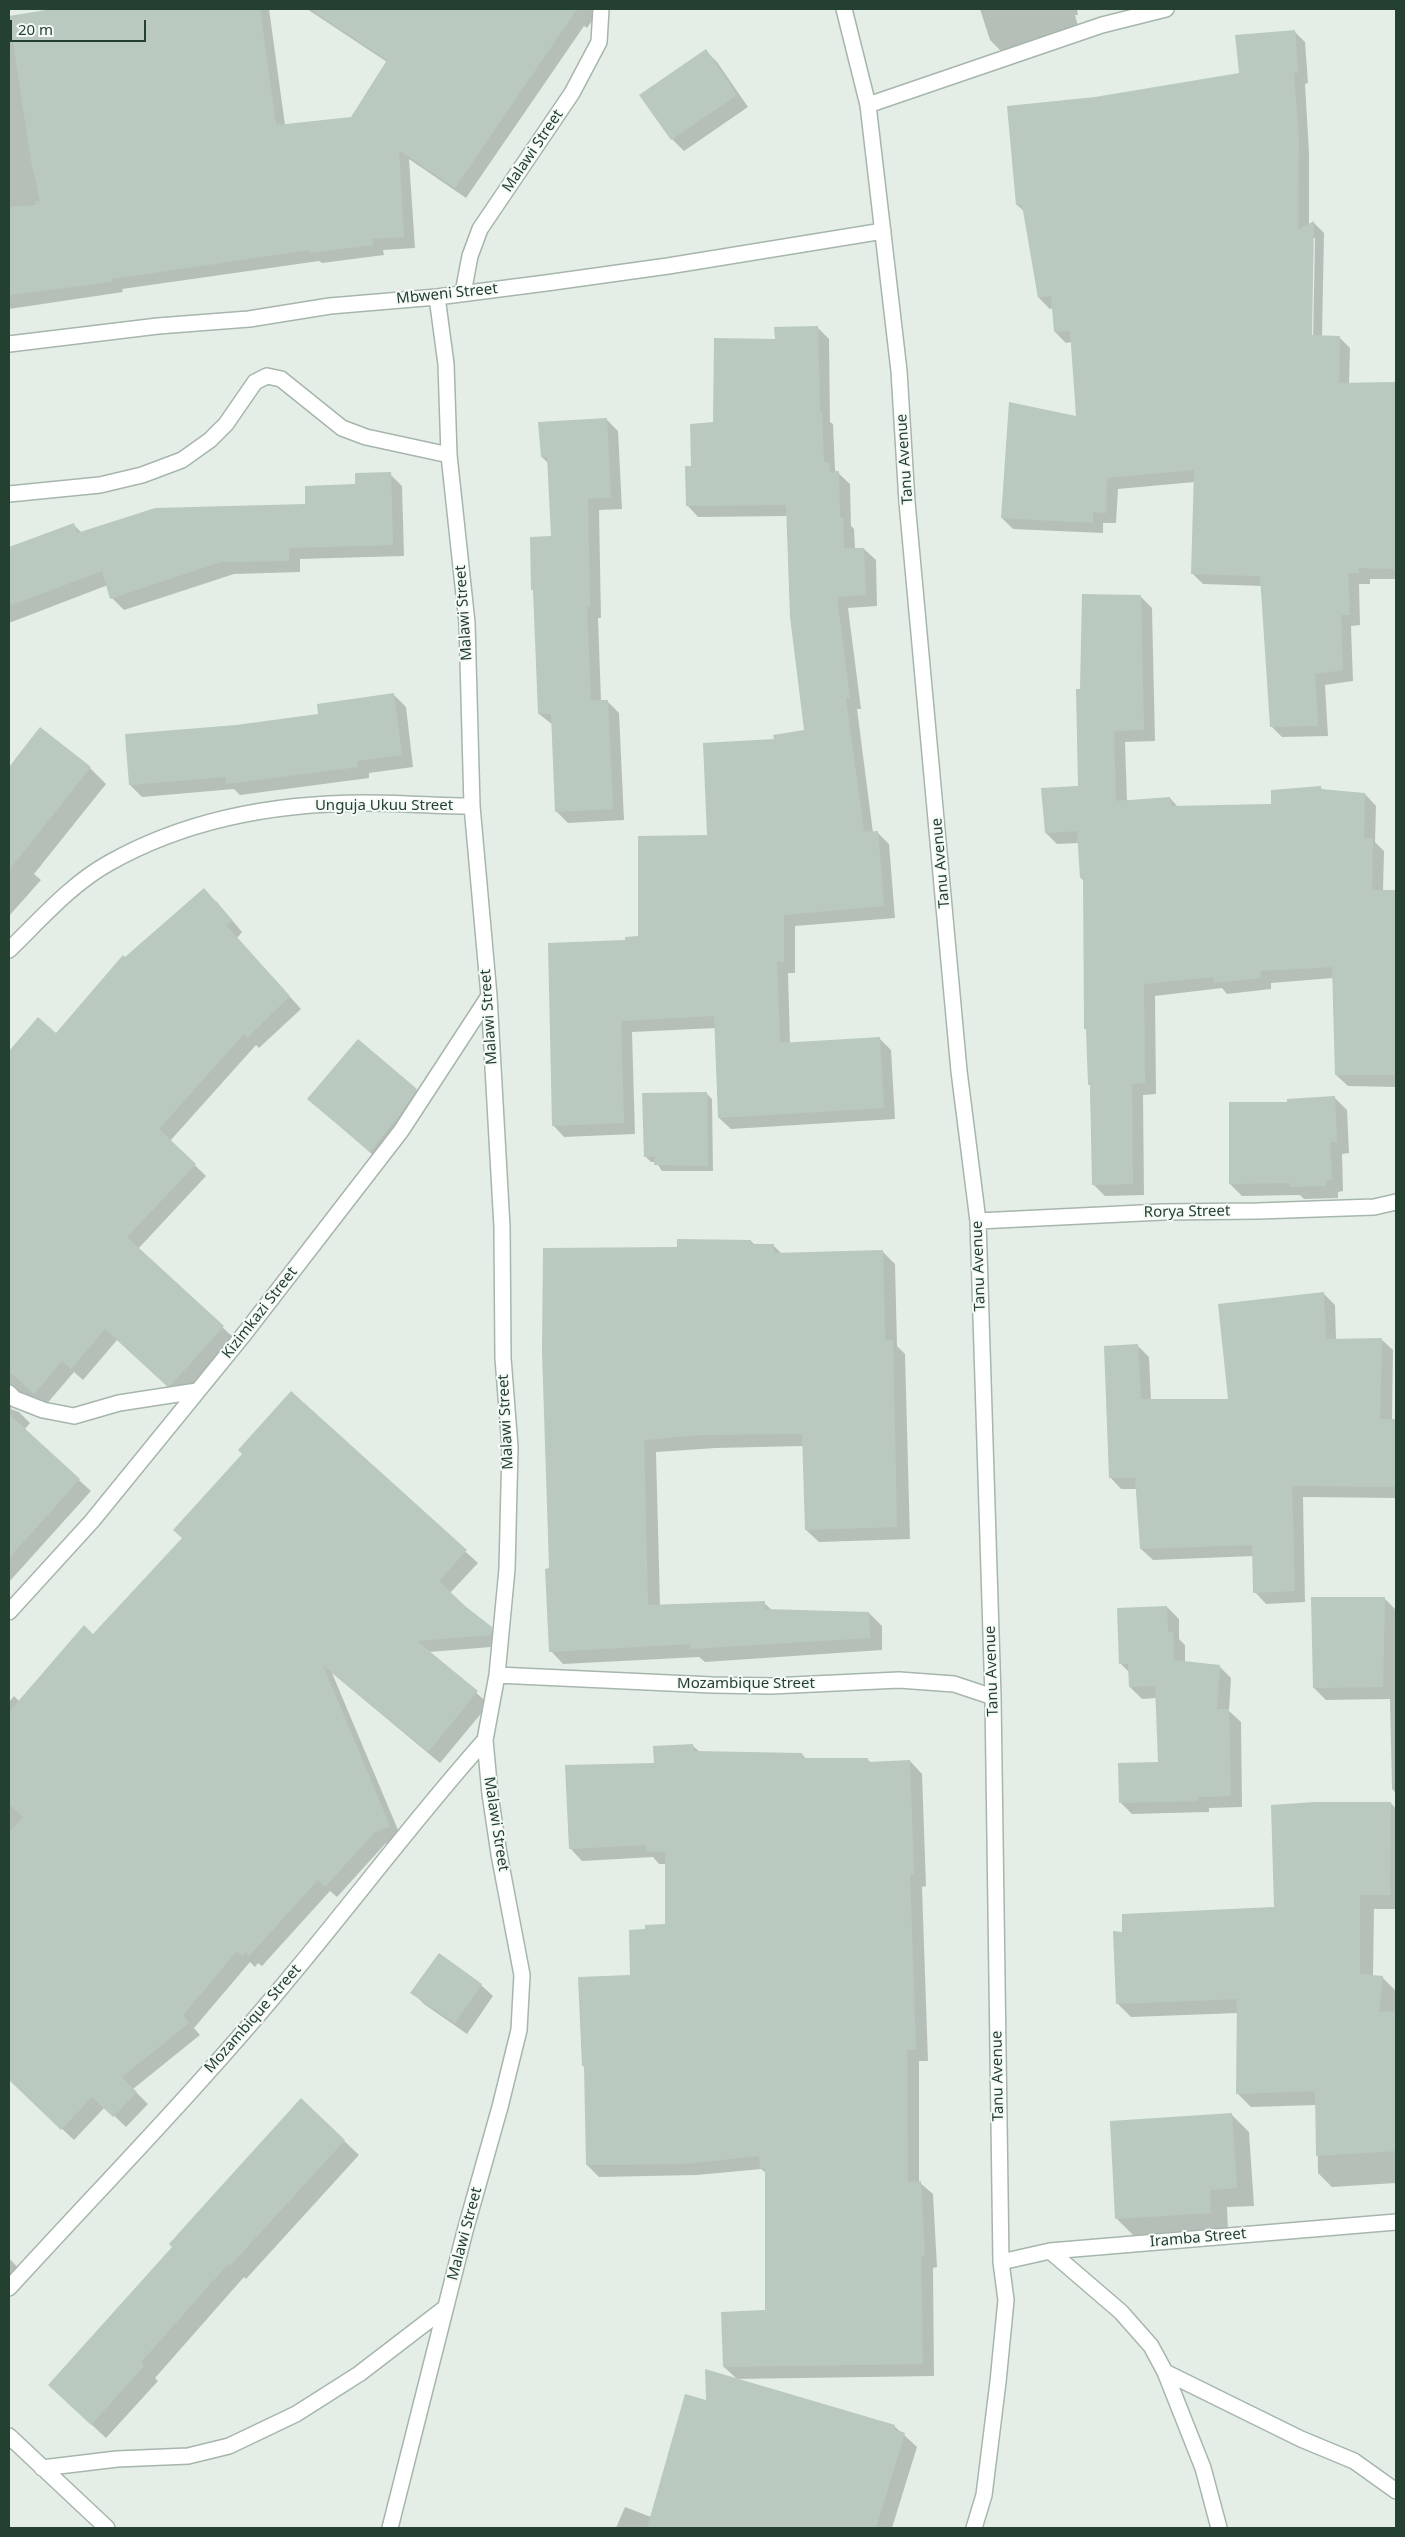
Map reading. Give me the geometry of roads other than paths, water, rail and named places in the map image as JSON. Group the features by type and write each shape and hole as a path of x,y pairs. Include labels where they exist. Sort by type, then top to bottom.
{"street":[{"name":"Malawi Street","path":"463,293 470,256 480,229 572,93 599,42 601,9"},
{"name":"Tanu Avenue","path":"844,9 868,105 899,371 907,502 959,1071 978,1221 993,1697 1001,2262 1006,2300 984,2495 974,2528"},
{"path":"868,105 1102,25 1166,9"},
{"name":"Mbweni Street","path":"9,344 158,326 249,319 330,306 463,293 668,266 883,230"},
{"name":"Malawi Street","path":"390,2528 445,2308 519,2030 522,1975 495,1828 485,1740 497,1675 507,1569 510,1447 503,1358 502,1227 489,996 472,806 466,607 449,455 446,364 437,296"},
{"path":"9,494 100,485 142,474 182,460 210,440 226,424 255,382 267,376 281,379 342,428 366,437 449,455"},
{"name":"Unguja Ukuu Street","path":"9,950 63,897 108,863 186,828 263,810 303,806 366,803 472,806"},
{"name":"Kizimkazi Street","path":"9,1612 92,1521 245,1333 401,1131 489,996"},
{"name":"Rorya Street","path":"978,1221 1162,1212 1374,1207 1396,1202"},
{"path":"9,1394 15,1399 43,1410 74,1416 118,1403 197,1391"},
{"name":"Mozambique Street","path":"497,1675 771,1686 899,1680 954,1684 993,1697"},
{"name":"Mozambique Street","path":"9,2288 194,2089 295,1971 428,1803 485,1740"},
{"name":"Iramba Street","path":"1001,2262 1050,2251 1396,2222"},
{"path":"1050,2251 1121,2312 1151,2346 1165,2372 1203,2468 1219,2528"},
{"path":"42,2468 117,2459 188,2456 229,2446 296,2414 359,2374 445,2308"},
{"path":"1165,2372 1301,2439 1354,2461 1396,2491"},
{"path":"9,2436 107,2528"}]}
